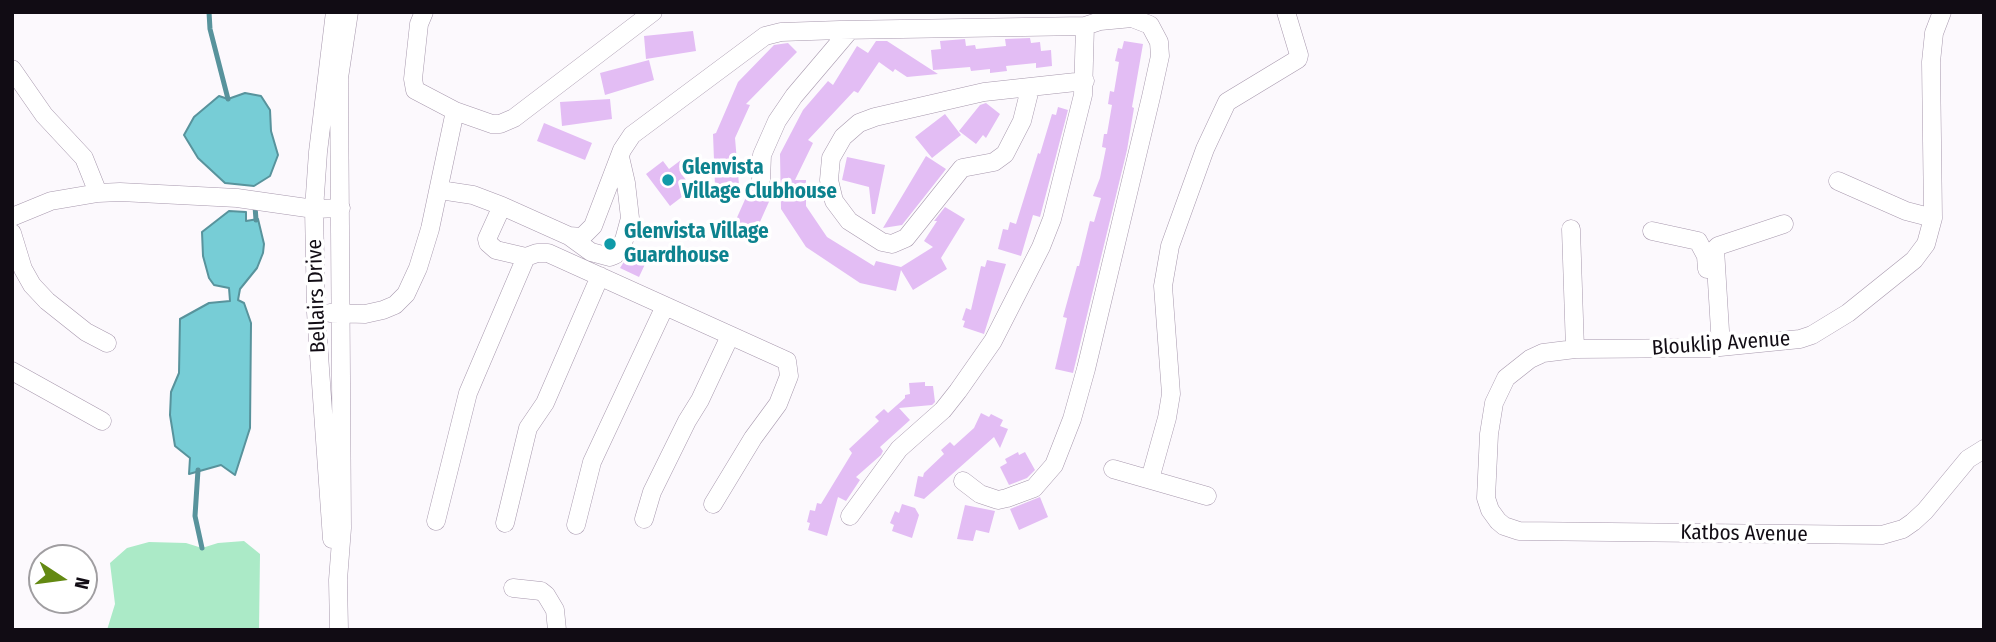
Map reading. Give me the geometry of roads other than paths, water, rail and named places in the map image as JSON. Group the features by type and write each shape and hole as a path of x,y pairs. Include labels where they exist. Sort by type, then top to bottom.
{"street":[{"name":"Bellairs Drive","path":"335,12 314,209 316,312 331,529 338,580"},
{"name":"Bellairs Drive","path":"339,630 338,580 342,528 340,78 349,12"},
{"path":"424,12 419,24 413,79 415,90 455,111 492,124 509,121 653,12"},
{"path":"1150,479 1171,394 1163,286 1170,246 1208,142 1227,102 1298,59 1299,54 1286,12"},
{"name":"Blouklip Avenue","path":"1486,498 1494,402 1511,373 1530,359 1543,353 1575,349 1716,348 1800,339 1819,331 1847,313 1914,260 1926,243 1933,219 1931,62 1934,33 1942,12"},
{"path":"569,236 582,237 593,226 626,142 638,129 759,39 781,32 1085,26 1101,21 1132,18 1150,25 1155,32 1160,56 1086,369 1072,419 1054,465 1040,483 1026,493 998,500 981,494 963,481"},
{"path":"849,516 899,449 953,399 993,341 1048,232 1070,153 1085,82 1085,26"},
{"path":"761,180 762,155 777,121 794,96 850,30"},
{"path":"12,69 44,115 84,158 98,193"},
{"path":"1030,89 1022,121 1005,154 994,162 965,166 956,172 906,238 892,244 882,242 849,221 834,201 829,180 831,158 843,137 859,123 984,92 1085,82"},
{"path":"316,312 365,314 392,307 402,299 418,268 440,190 455,111"},
{"path":"440,190 473,195 502,206 569,236 583,248 612,257 620,247 629,226 630,211 620,157"},
{"path":"1838,181 1906,211 1933,219"},
{"path":"12,218 51,201 98,193 179,194 314,209 341,208"},
{"path":"502,206 487,241 496,250 526,257 548,253 730,336 785,358 789,363 790,371 778,404 752,438 713,504"},
{"path":"1716,348 1715,249 1784,224"},
{"path":"1571,229 1575,349"},
{"path":"1652,231 1698,241 1702,247 1706,256 1716,348"},
{"path":"12,233 23,269 32,285 47,301 86,331 107,343"},
{"path":"436,521 468,393 526,257"},
{"path":"505,523 528,428 545,403 600,276"},
{"path":"576,525 592,462 665,306"},
{"path":"644,519 652,492 687,421 701,400 730,336"},
{"path":"12,371 102,421"},
{"name":"Katbos Avenue","path":"1486,498 1498,521 1520,531 1882,535 1903,529 1913,522 1961,466 1984,449"},
{"path":"1113,469 1207,496"},
{"path":"513,588 541,591 546,595 555,610 557,630"}],"water":[{"path":"245,93 261,96 270,110 271,131 278,155 270,176 254,186 225,183 198,158 184,135 194,117 219,96 228,99"},
{"path":"229,211 246,212 246,221 258,219 264,244 257,268 240,289 238,300 244,303 251,323 250,428 235,475 221,465 189,474 190,458 175,446 170,415 171,392 179,373 180,319 209,303 230,301 229,288 214,285 209,278 203,256 202,232"}],"waterway":[{"path":"209,12 210,29 228,99"},
{"path":"255,206 256,220"},
{"path":"198,470 195,516 202,548"}],"place":[{"name":"Glenvista Village Clubhouse","path":"668,180"},
{"name":"Glenvista Village Guardhouse","path":"610,244"}]}
